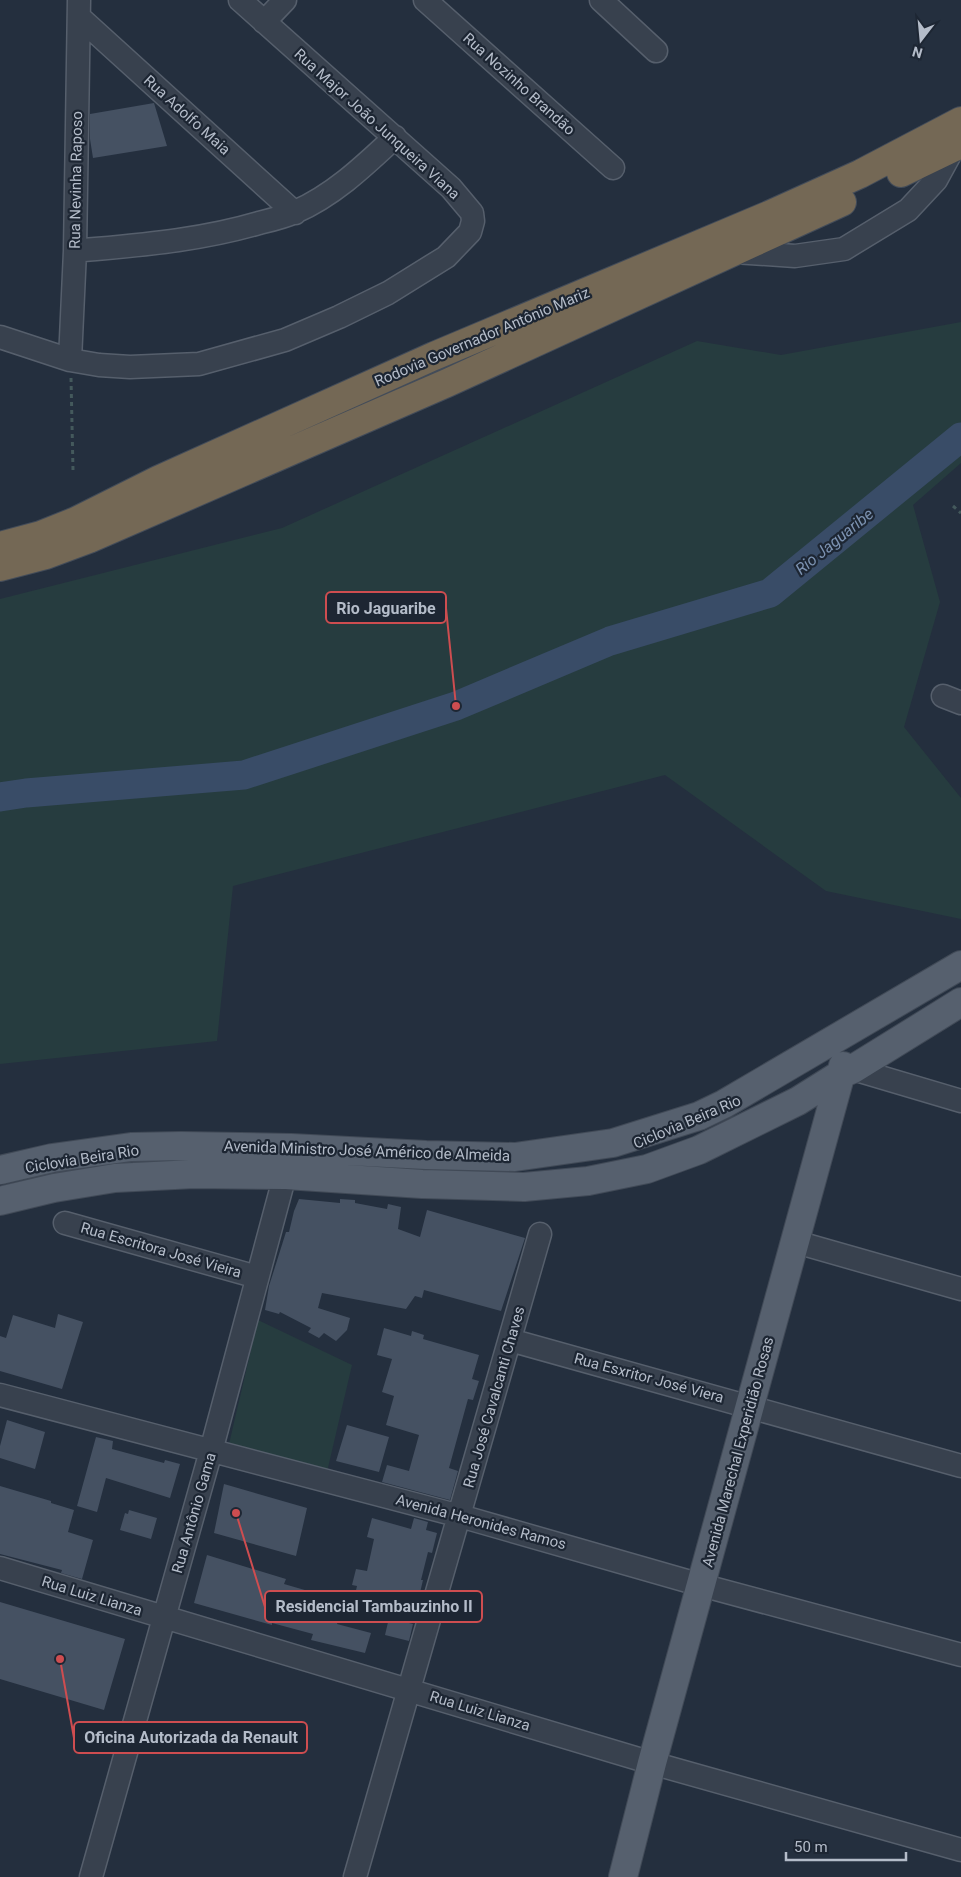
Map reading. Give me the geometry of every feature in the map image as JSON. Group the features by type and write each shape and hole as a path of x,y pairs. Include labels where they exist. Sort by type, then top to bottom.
{"highway":[{"name":"Rodovia Governador Antônio Mariz","path":"0,546 41,535 76,522 158,480 434,356 860,174 961,121"},
{"name":"Rodovia Governador Antônio Mariz","path":"0,567 46,555 89,539 448,384 804,220 958,145"}],"main road":[{"name":"Avenida Ministro José Américo de Almeida","path":"0,1170 52,1158 131,1147 291,1148 426,1155 515,1157 613,1143 691,1119 724,1104 961,965"},
{"name":"Avenida Ministro José Américo de Almeida","path":"0,1201 54,1188 115,1178 194,1174 286,1175 422,1184 524,1187 588,1181 647,1169 699,1150 746,1128 798,1100 961,1002"},
{"name":"Avenida Marechal Experidião Rosas","path":"623,1877 652,1763 796,1242 847,1071 851,1028"},
{"path":"724,1104 735,1104 743,1110 746,1116 746,1128"}],"street":[{"name":"Rua Major João Junqueira Viana","path":"70,360 99,365 130,367 199,364 285,340 388,293 446,257 470,232 473,221 472,213 451,188 240,0"},
{"path":"264,22 285,0"},
{"name":"Rua Nozinho Brandão","path":"425,0 613,168"},
{"path":"601,0 656,50"},
{"name":"Rua Adolfo Maia","path":"79,9 295,213"},
{"name":"Rua Nevinha Raposo","path":"70,360 75,251 79,9"},
{"path":"75,251 182,240 224,233 295,213 328,194 362,168 395,137"},
{"path":"734,252 795,256 844,248 908,210 936,180 958,145"},
{"path":"0,336 70,360"},
{"path":"847,1071 961,1101"},
{"name":"Rua Antônio Gama","path":"91,1877 211,1451 286,1175 291,1148"},
{"name":"Rua Escritora José Vieira","path":"65,1223 257,1277"},
{"name":"Rua José Cavalcanti Chaves","path":"355,1877 540,1234"},
{"path":"796,1242 961,1289"},
{"name":"Rua Esxritor José Viera","path":"510,1340 961,1466"},
{"name":"Avenida Heronides Ramos","path":"0,1395 460,1516 701,1585 961,1655"},
{"name":"Rua Luiz Lianza","path":"0,1568 652,1763 961,1850"}],"path":[{"path":"70,360 73,470"},
{"path":"952,506 961,513"}],"green space":[{"path":"961,322 961,463 913,505 940,602 904,727 961,798 961,919 826,891 665,775 233,886 217,1041 0,1064 0,599 282,528 697,341 781,355"},
{"path":"258,1320 352,1365 327,1472 229,1444"}],"building":[{"path":"154,103 167,146 93,158 90,139 90,114"},
{"path":"299,1199 340,1203 340,1199 355,1200 355,1203 387,1209 388,1204 401,1207 398,1229 420,1237 427,1210 525,1238 501,1311 424,1290 422,1298 415,1296 406,1309 322,1293 318,1308 350,1318 347,1330 336,1341 324,1333 319,1338 308,1332 311,1328 280,1312 279,1314 265,1310 269,1286 286,1232 289,1232"},
{"path":"58,1314 83,1322 62,1389 0,1371 0,1336 6,1338 13,1315 55,1328"},
{"path":"384,1328 411,1336 412,1331 424,1335 423,1339 479,1355 472,1379 479,1381 473,1400 468,1399 449,1468 458,1471 450,1500 382,1482 387,1465 409,1471 419,1435 386,1425 394,1396 382,1392 392,1359 377,1355"},
{"path":"7,1420 45,1432 35,1469 0,1458 0,1446"},
{"path":"347,1425 389,1437 379,1472 336,1461"},
{"path":"96,1437 113,1441 112,1449 164,1463 165,1460 180,1464 170,1498 106,1478 97,1512 77,1506"},
{"path":"224,1484 307,1508 296,1556 214,1533"},
{"path":"0,1486 74,1510 68,1532 93,1540 82,1579 61,1573 62,1570 0,1554"},
{"path":"129,1510 157,1518 151,1539 120,1530 125,1513 128,1514"},
{"path":"372,1518 411,1529 414,1518 428,1522 426,1530 437,1533 432,1553 428,1552 419,1597 382,1590 378,1609 353,1603 357,1586 352,1585 356,1569 367,1571 374,1539 367,1537"},
{"path":"207,1555 286,1579 284,1584 322,1595 320,1602 342,1608 337,1624 371,1633 365,1653 311,1640 313,1634 272,1623 272,1625 194,1603"},
{"path":"0,1602 125,1639 104,1710 0,1679"},
{"path":"389,1618 413,1624 409,1641 385,1635"}],"waterway":[{"name":"Rio Jaguaribe","path":"0,797 26,793 244,775 456,706 610,641 770,593 961,437"}],"place":[{"name":"Rio Jaguaribe","path":"456,706"},
{"name":"Residencial Tambauzinho II","path":"236,1513"},
{"name":"Oficina Autorizada da Renault","path":"60,1659"}]}
